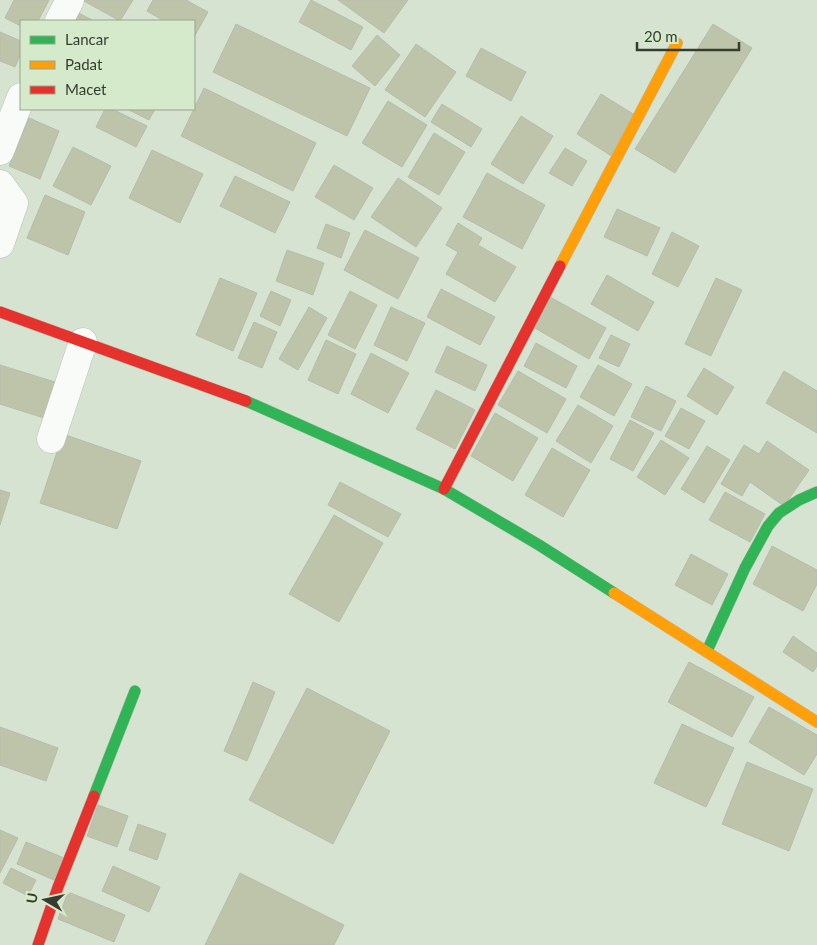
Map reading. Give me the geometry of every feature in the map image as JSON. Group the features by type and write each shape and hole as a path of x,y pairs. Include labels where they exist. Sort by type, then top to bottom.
{"street":[{"path":"60,20 70,0"},
{"path":"444,489 677,43"},
{"path":"0,151 20,100"},
{"path":"0,184 14,203 0,244"},
{"path":"0,312 261,406 444,489 539,545 817,722"},
{"path":"50,440 83,342"},
{"path":"707,651 745,568 768,526 779,514 799,500 817,492"},
{"path":"38,945 58,887 135,691"}],"building":[{"path":"14,0 49,0 39,20 20,20 20,26 5,18"},
{"path":"82,0 133,0 121,20"},
{"path":"153,0 186,0 208,12 195,35 195,20 162,20 147,11"},
{"path":"311,0 363,27 351,50 299,22"},
{"path":"338,0 408,0 384,33"},
{"path":"69,8 92,20 63,20"},
{"path":"236,24 370,88 347,136 213,72"},
{"path":"713,24 752,48 675,173 635,149"},
{"path":"0,32 20,41 20,55 15,67 0,61"},
{"path":"377,35 400,55 375,86 352,66"},
{"path":"416,44 456,72 425,117 385,90"},
{"path":"481,48 526,72 511,101 466,76"},
{"path":"204,88 316,143 293,191 181,136"},
{"path":"601,94 638,117 613,157 577,134"},
{"path":"388,101 427,125 402,167 362,143"},
{"path":"442,104 482,129 471,147 431,122"},
{"path":"104,110 114,110 147,126 136,147 96,127"},
{"path":"129,110 154,110 149,120"},
{"path":"521,116 553,136 523,184 491,164"},
{"path":"29,118 59,131 40,179 9,166"},
{"path":"434,133 465,152 439,195 408,177"},
{"path":"73,147 111,166 91,205 53,186"},
{"path":"565,148 587,161 572,186 549,173"},
{"path":"152,150 203,174 180,223 129,198"},
{"path":"334,165 373,188 354,220 315,197"},
{"path":"487,173 545,205 522,249 463,217"},
{"path":"235,176 290,202 275,233 220,206"},
{"path":"398,178 442,208 416,247 371,217"},
{"path":"45,195 85,212 68,255 27,238"},
{"path":"617,209 660,228 647,256 604,237"},
{"path":"458,223 482,238 478,245 516,267 495,302 446,274 458,252 446,245"},
{"path":"326,224 350,233 341,258 317,248"},
{"path":"365,230 419,258 398,299 344,270"},
{"path":"672,232 699,246 678,287 652,274"},
{"path":"287,250 324,263 313,295 276,281"},
{"path":"607,275 654,302 638,331 591,304"},
{"path":"220,278 257,293 233,351 196,335"},
{"path":"716,278 742,290 711,356 685,344"},
{"path":"441,289 495,317 480,345 427,317"},
{"path":"271,291 291,300 280,326 260,316"},
{"path":"350,291 377,305 355,349 328,335"},
{"path":"550,297 606,328 589,359 533,327"},
{"path":"309,307 327,318 298,370 279,359"},
{"path":"391,307 425,323 407,361 374,345"},
{"path":"254,322 277,332 262,368 238,358"},
{"path":"611,335 630,344 619,367 599,358"},
{"path":"326,340 356,354 338,394 308,380"},
{"path":"536,343 577,366 566,388 524,366"},
{"path":"447,346 487,365 475,391 435,372"},
{"path":"371,353 409,373 388,413 351,394"},
{"path":"0,365 55,382 44,418 0,404"},
{"path":"598,365 632,384 614,416 580,397"},
{"path":"704,368 734,387 717,415 687,396"},
{"path":"518,371 566,399 547,433 498,405"},
{"path":"784,371 817,391 817,433 766,403"},
{"path":"646,386 676,401 661,431 631,417"},
{"path":"436,390 475,410 455,449 416,429"},
{"path":"578,405 613,426 591,463 556,441"},
{"path":"681,408 705,421 689,449 665,436"},
{"path":"495,413 538,438 513,481 471,456"},
{"path":"630,420 654,433 633,471 610,459"},
{"path":"63,434 141,461 117,529 40,503"},
{"path":"661,440 689,458 665,495 637,477"},
{"path":"767,441 809,470 784,506 750,482 742,496 721,484 744,445 759,454"},
{"path":"707,446 730,460 704,503 681,489"},
{"path":"552,448 590,470 563,517 525,495"},
{"path":"340,482 401,514 388,537 328,505"},
{"path":"0,490 10,493 0,525"},
{"path":"725,492 765,514 750,542 709,520"},
{"path":"334,515 383,543 339,622 289,594"},
{"path":"772,546 817,570 817,584 803,611 753,584"},
{"path":"691,554 728,574 712,605 675,585"},
{"path":"793,636 817,653 817,666 813,672 783,652"},
{"path":"689,662 754,697 732,737 668,702"},
{"path":"253,682 275,692 247,761 224,751"},
{"path":"307,688 390,731 333,844 249,800"},
{"path":"769,707 817,735 817,754 804,775 749,742"},
{"path":"682,724 734,748 706,807 654,783"},
{"path":"0,727 58,748 46,781 0,765"},
{"path":"747,762 813,789 789,851 722,824"},
{"path":"98,805 128,816 117,847 87,836"},
{"path":"138,824 166,834 157,860 129,850"},
{"path":"0,830 18,838 0,873"},
{"path":"26,842 64,858 54,880 17,864"},
{"path":"113,866 160,887 149,912 102,891"},
{"path":"11,868 36,880 28,896 3,883"},
{"path":"240,873 344,925 334,945 205,945"},
{"path":"68,892 125,915 114,942 58,919"}],"traffic: fast":[{"path":"246,401 444,489 539,545 614,593"},
{"path":"707,651 745,568 768,526 779,513 799,500 817,492"},
{"path":"94,796 135,691"}],"traffic: slow":[{"path":"560,266 677,43"},
{"path":"614,593 817,722"}],"traffic: jam":[{"path":"444,489 560,266"},
{"path":"0,312 246,401"},
{"path":"38,945 58,887 94,796"}]}
